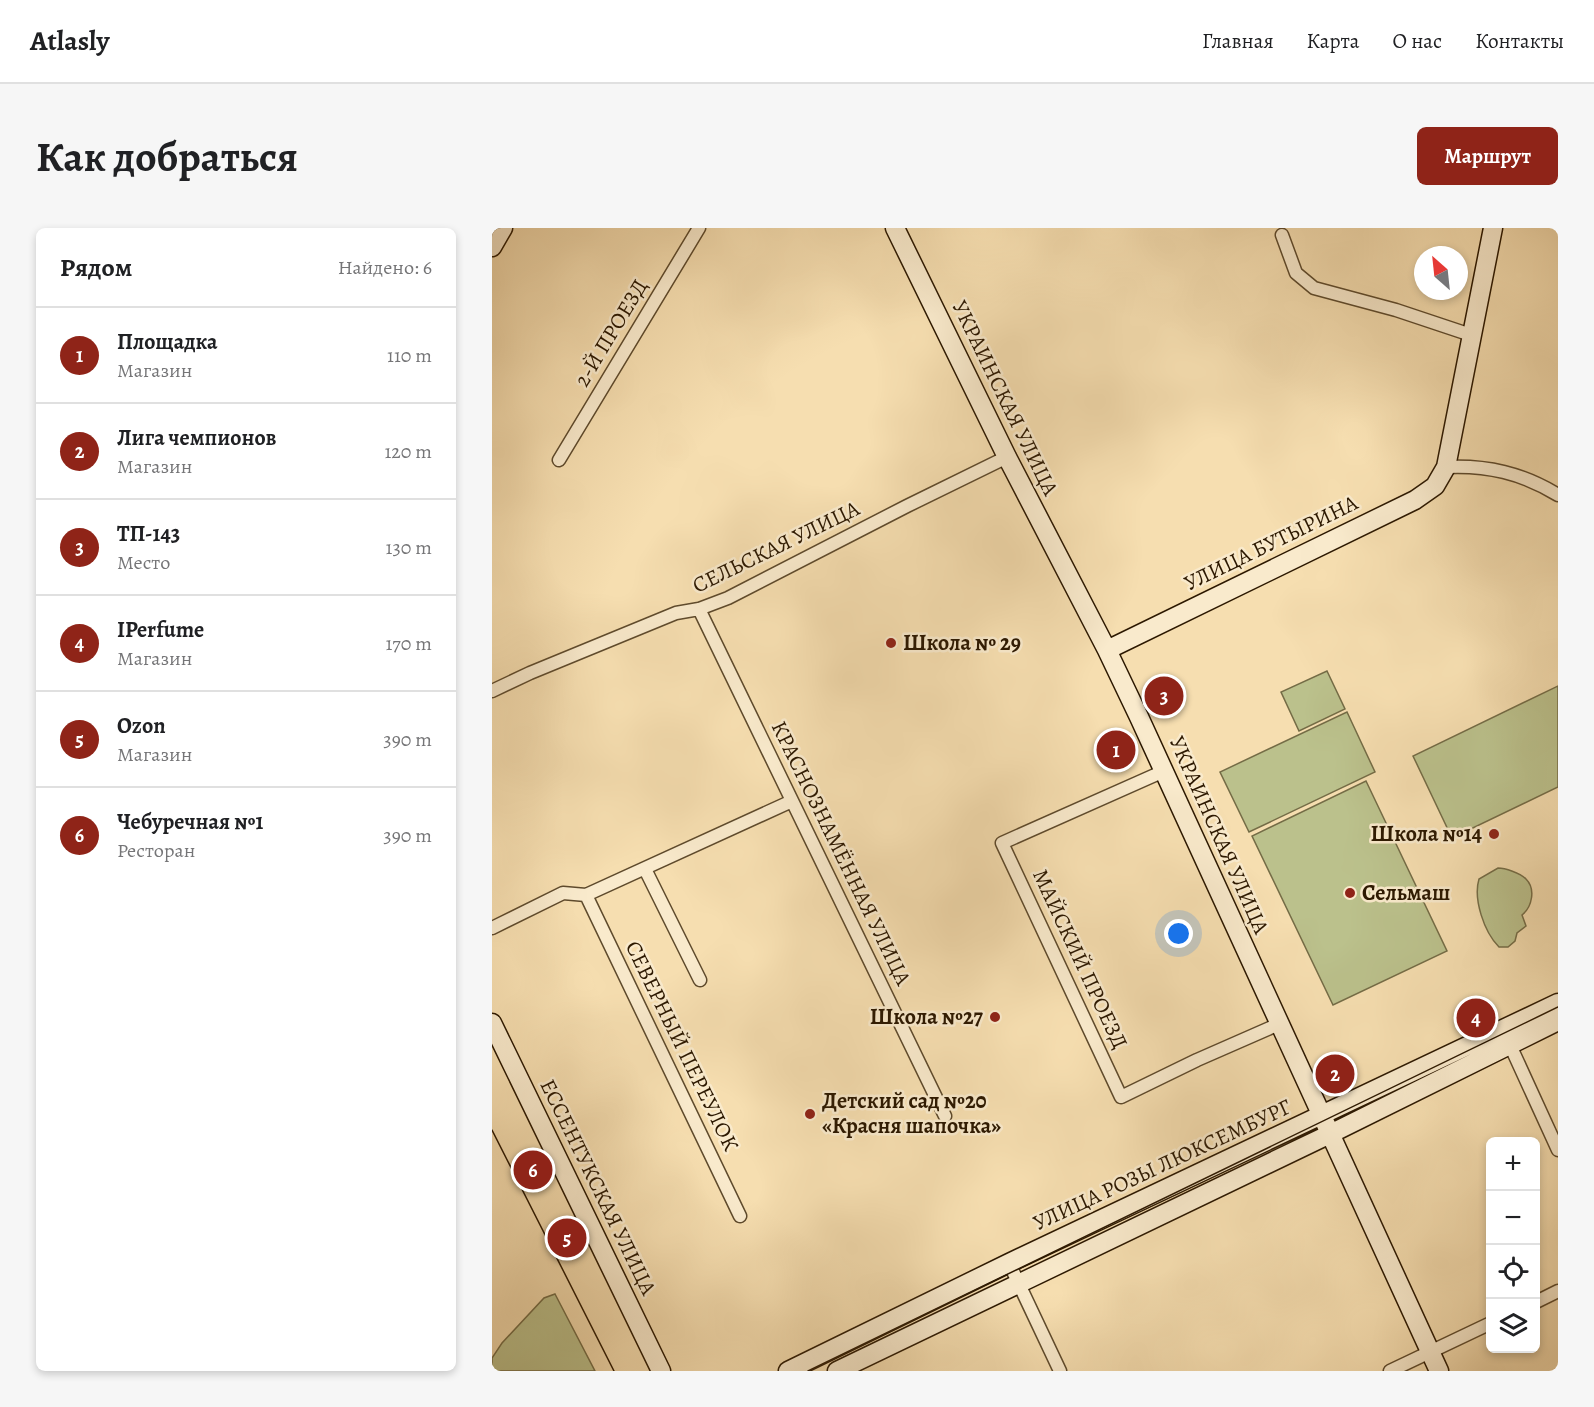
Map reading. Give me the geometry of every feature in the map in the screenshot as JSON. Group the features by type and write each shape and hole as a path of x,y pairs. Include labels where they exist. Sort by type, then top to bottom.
{"street":[{"path":"492,247 503,228"},
{"name":"2-Й ПРОЕЗД","path":"559,460 699,228"},
{"name":"УКРАИНСКАЯ УЛИЦА","path":"895,228 1006,457 1107,650 1439,1371"},
{"path":"1493,228 1446,466 1469,466 1506,471 1558,495"},
{"path":"1282,235 1296,273 1314,288 1396,310 1471,335"},
{"name":"СЕЛЬСКАЯ УЛИЦА","path":"492,691 676,613 699,609 728,598 1006,457"},
{"name":"УЛИЦА БУТЫРИНА","path":"1107,650 1414,500 1435,486 1446,466"},
{"name":"КРАСНОЗНАМЁННАЯ УЛИЦА","path":"699,609 945,1116"},
{"name":"МАЙСКИЙ ПРОЕЗД","path":"1164,771 1002,843 1121,1097 1279,1024"},
{"path":"492,928 563,893 586,895 792,801"},
{"name":"СЕВЕРНЫЙ ПЕРЕУЛОК","path":"645,869 700,980"},
{"name":"СЕВЕРНЫЙ ПЕРЕУЛОК","path":"586,895 740,1216"},
{"name":"УЛИЦА РОЗЫ ЛЮКСЕМБУРГ","path":"788,1371 1009,1263 1558,1003"},
{"name":"УЛИЦА РОЗЫ ЛЮКСЕМБУРГ","path":"837,1371 1558,1022"},
{"name":"ЕССЕНТУКСКАЯ УЛИЦА","path":"492,1023 661,1371"},
{"path":"1510,1045 1558,1150"},
{"path":"1009,1263 1060,1371"},
{"path":"1540,1300 1558,1291"},
{"path":"1390,1371 1486,1325"}],"green space":[{"path":"1327,671 1345,709 1299,731 1281,692"},
{"path":"1558,686 1558,787 1452,838 1413,756"},
{"path":"1347,712 1375,772 1249,832 1220,772"},
{"name":"Сельмаш","path":"1366,781 1447,951 1333,1005 1252,836"},
{"path":"1498,868 1512,871 1526,879 1532,893 1530,903 1522,915 1526,926 1517,933 1515,941 1508,947 1499,947 1489,933 1481,915 1477,896 1479,879"},
{"path":"555,1294 595,1371 492,1371 492,1358 502,1343 544,1298"}],"tram line":[{"path":"808,1371 1558,1007"},
{"path":"492,1130 614,1371"}],"place":[{"name":"Школа № 29","path":"891,643"},
{"name":"ТП-143","path":"1164,696"},
{"name":"Площадка","path":"1116,750"},
{"name":"Школа №14","path":"1494,834"},
{"name":"Сельмаш","path":"1350,893"},
{"name":"Школа №27","path":"995,1017"},
{"name":"IPerfume","path":"1476,1018"},
{"name":"Лига чемпионов","path":"1335,1074"},
{"name":"Детский сад №20 «Красня шапочка»","path":"810,1114"},
{"name":"Чебуречная №1","path":"533,1170"},
{"name":"Ozon","path":"567,1238"}]}
